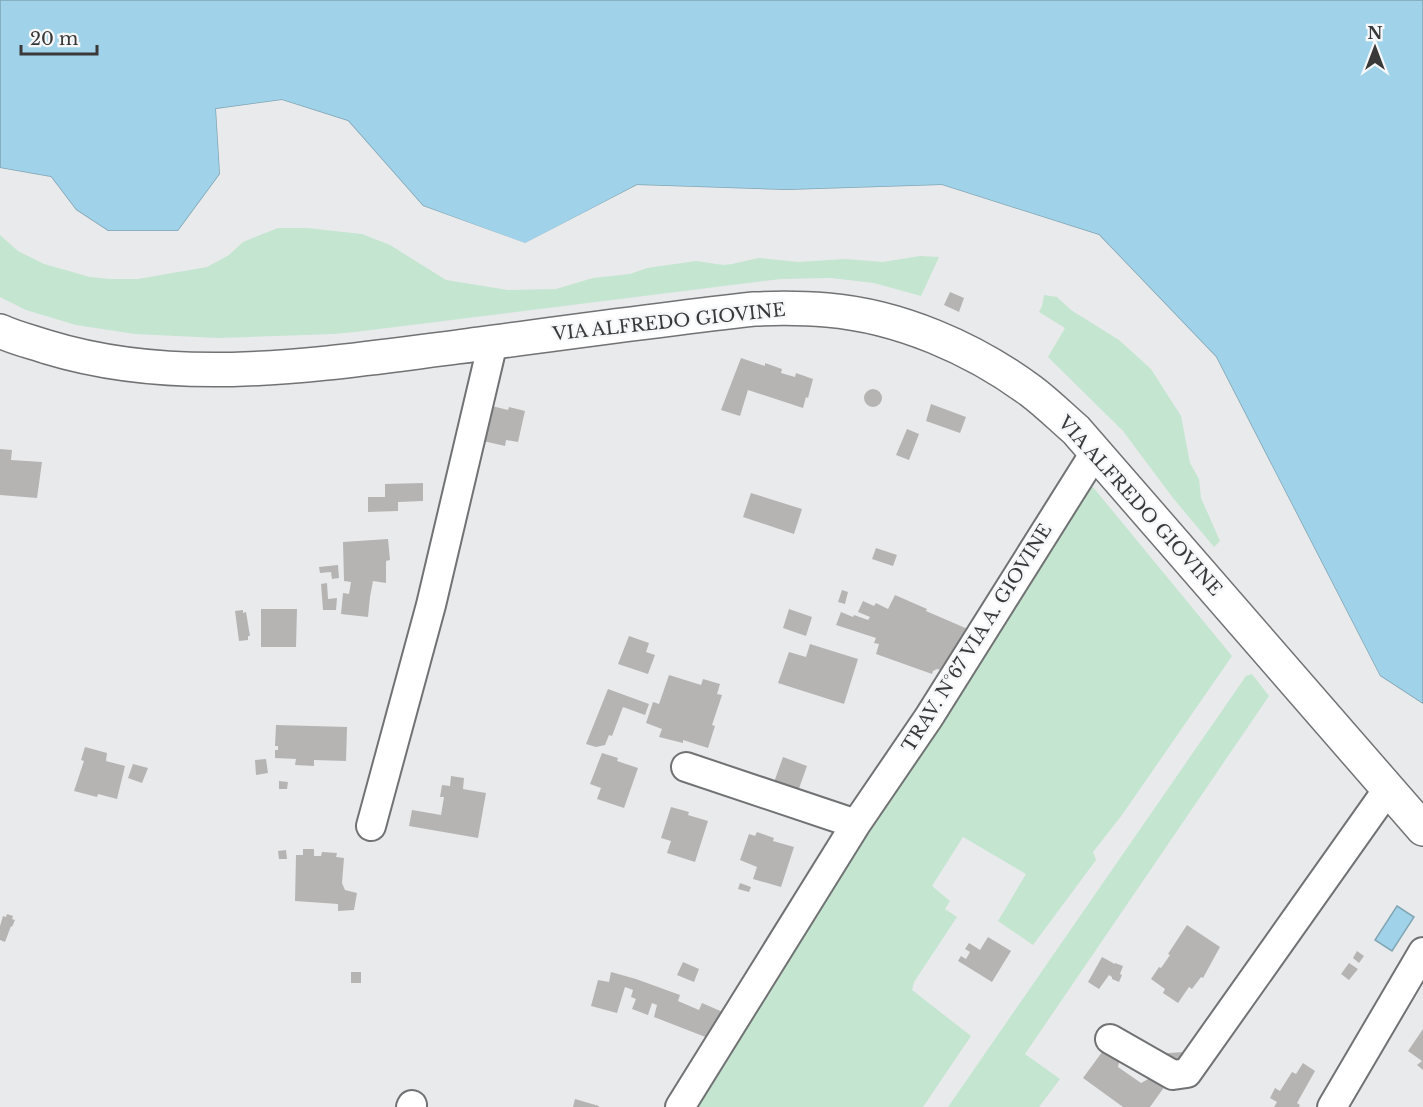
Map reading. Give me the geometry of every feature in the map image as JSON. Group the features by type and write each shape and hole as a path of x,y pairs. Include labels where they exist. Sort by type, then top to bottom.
{"main road":[{"name":"VIA ALFREDO GIOVINE","path":"0,331 76,356 159,369 209,371 351,360 754,309 830,310 899,324 955,345 992,365 1031,391 1076,430 1423,829"}],"street":[{"path":"371,826 431,605 493,342"},
{"name":"TRAV. N°67 VIA A. GIOVINE","path":"681,1107 856,824 929,717 1096,451"},
{"path":"686,767 856,824"},
{"path":"1110,1038 1173,1075 1187,1073 1388,789"},
{"path":"1332,1107 1423,952"}],"green space":[{"path":"278,228 307,228 362,234 390,245 446,280 508,290 556,289 593,278 630,274 647,268 696,261 723,265 759,258 798,262 845,259 883,262 920,256 939,257 921,296 874,283 831,278 781,279 333,334 218,338 135,334 76,325 26,310 0,297 0,235 18,251 44,264 90,277 138,279 207,267 229,255 243,242"},
{"path":"1044,295 1057,297 1071,310 1119,340 1151,369 1181,416 1190,463 1199,479 1201,498 1220,541 1214,547 1173,498 1123,431 1048,357 1065,328 1039,312"},
{"path":"1088,481 1232,656 1122,815 1093,852 1096,860 1033,945 998,921 1026,874 963,837 932,886 950,901 945,909 957,917 914,982 912,990 971,1036 923,1107 688,1107"},
{"path":"1252,674 1269,696 1025,1054 1060,1079 1039,1107 948,1107 1246,676"}],"water":[{"path":"0,0 1423,0 1423,704 1380,676 1216,357 1099,235 942,185 787,190 637,185 525,244 423,206 348,121 282,100 216,109 220,174 178,231 108,231 76,210 51,177 0,168"},
{"path":"1397,906 1414,917 1392,951 1375,940"}],"pier":[{"path":"282,100 348,121 423,206 525,243 637,185 787,190 942,185 1099,235 1216,357 1380,676 1423,704 1423,707 1378,678 1213,358 1098,237 942,188 788,193 638,188 525,247 421,208 346,123 282,104 219,111 223,175 179,234 108,234 74,212 49,179 0,171 0,168 51,177 76,210 108,231 178,231 220,174 216,109"}],"building":[{"path":"950,292 964,298 959,312 944,305"},
{"path":"741,358 782,369 781,373 795,377 796,373 813,379 803,408 748,390 740,416 721,410"},
{"path":"873,389 879,392 882,398 879,404 873,407 867,404 864,398 867,392"},
{"path":"931,404 966,417 960,433 926,421"},
{"path":"492,406 525,411 518,442 506,440 505,446 483,441"},
{"path":"907,429 919,434 909,460 896,455"},
{"path":"0,449 12,450 11,460 42,462 37,498 0,495"},
{"path":"423,483 423,501 398,502 398,511 368,512 368,497 385,497 385,484"},
{"path":"751,493 802,509 794,534 743,517"},
{"path":"388,539 390,560 386,561 386,583 373,581 368,617 341,614 343,593 349,594 351,582 344,581 343,542"},
{"path":"876,548 897,555 893,566 872,559"},
{"path":"338,565 339,578 332,579 331,572 320,573 319,567"},
{"path":"327,583 328,599 337,598 336,610 323,610 321,584"},
{"path":"842,590 848,592 845,604 838,602"},
{"path":"895,595 970,630 944,671 937,669 932,674 876,654 879,644 874,643 876,638 836,625 841,612 868,620 870,617 858,612 863,601 874,606 876,603 888,609"},
{"path":"261,609 297,609 296,647 261,647"},
{"path":"789,609 812,617 806,636 783,628"},
{"path":"243,610 243,613 246,612 250,636 248,640 239,641 235,611"},
{"path":"629,636 649,643 646,652 655,655 648,674 618,664"},
{"path":"810,644 858,659 844,704 778,683 789,652 806,657"},
{"path":"669,675 701,685 703,679 720,684 717,694 722,695 712,725 715,726 708,748 683,740 683,743 659,737 662,729 646,723 653,702 659,704"},
{"path":"608,689 649,704 645,715 623,707 612,736 609,735 605,745 596,747 586,744"},
{"path":"276,725 347,727 346,761 314,760 314,766 295,765 296,759 275,758 275,750 278,750 278,746 275,746"},
{"path":"85,747 107,753 106,761 125,766 117,799 74,791 84,761 81,760"},
{"path":"602,753 638,768 624,808 597,799 601,788 590,784"},
{"path":"783,757 807,766 797,794 773,785"},
{"path":"266,759 268,773 256,775 255,760"},
{"path":"133,764 148,768 142,783 128,778"},
{"path":"451,776 464,778 463,789 486,793 478,838 409,826 412,810 441,815 444,797 440,797 442,785 450,786"},
{"path":"279,781 288,782 287,789 279,789"},
{"path":"671,807 708,821 695,862 667,853 671,841 661,838"},
{"path":"757,832 774,838 773,841 794,847 781,887 753,879 757,867 740,860 749,834 755,836"},
{"path":"303,849 314,849 314,856 321,856 322,852 337,853 336,857 344,858 342,883 345,890 357,893 354,910 338,911 338,904 295,901 296,855 303,855"},
{"path":"286,850 287,859 279,859 278,851"},
{"path":"740,883 751,887 749,892 738,889"},
{"path":"7,914 13,916 12,919 15,920 5,942 0,940 0,926 3,916 6,917"},
{"path":"1187,925 1220,947 1203,978 1201,977 1192,989 1189,987 1178,1003 1163,993 1165,989 1151,979 1170,955 1168,954"},
{"path":"988,937 1011,951 992,982 958,961 961,956 966,959 970,952 965,949 969,943 980,950"},
{"path":"1357,951 1364,956 1359,963 1353,958"},
{"path":"1102,957 1123,966 1119,982 1109,975 1099,989 1088,982"},
{"path":"683,962 699,969 694,982 677,975"},
{"path":"1349,963 1358,969 1349,980 1341,974"},
{"path":"351,972 361,972 361,983 351,983"},
{"path":"611,972 680,995 678,1001 699,1010 702,1003 725,1013 708,1038 654,1017 657,1005 652,1003 648,1015 632,1009 636,999 631,997 633,990 625,987 617,1013 591,1006 598,980 609,982"},
{"path":"1423,1029 1423,1070 1417,1065 1422,1061 1408,1051"},
{"path":"1108,1044 1121,1054 1118,1067 1141,1083 1152,1077 1165,1086 1150,1107 1123,1107 1083,1078"},
{"path":"1184,1052 1185,1061 1156,1064 1155,1054"},
{"path":"1303,1063 1315,1071 1297,1103 1299,1107 1274,1107 1277,1102 1270,1098 1275,1088 1280,1091 1292,1072 1296,1074"},
{"path":"575,1099 599,1106 599,1107 573,1107"}]}
